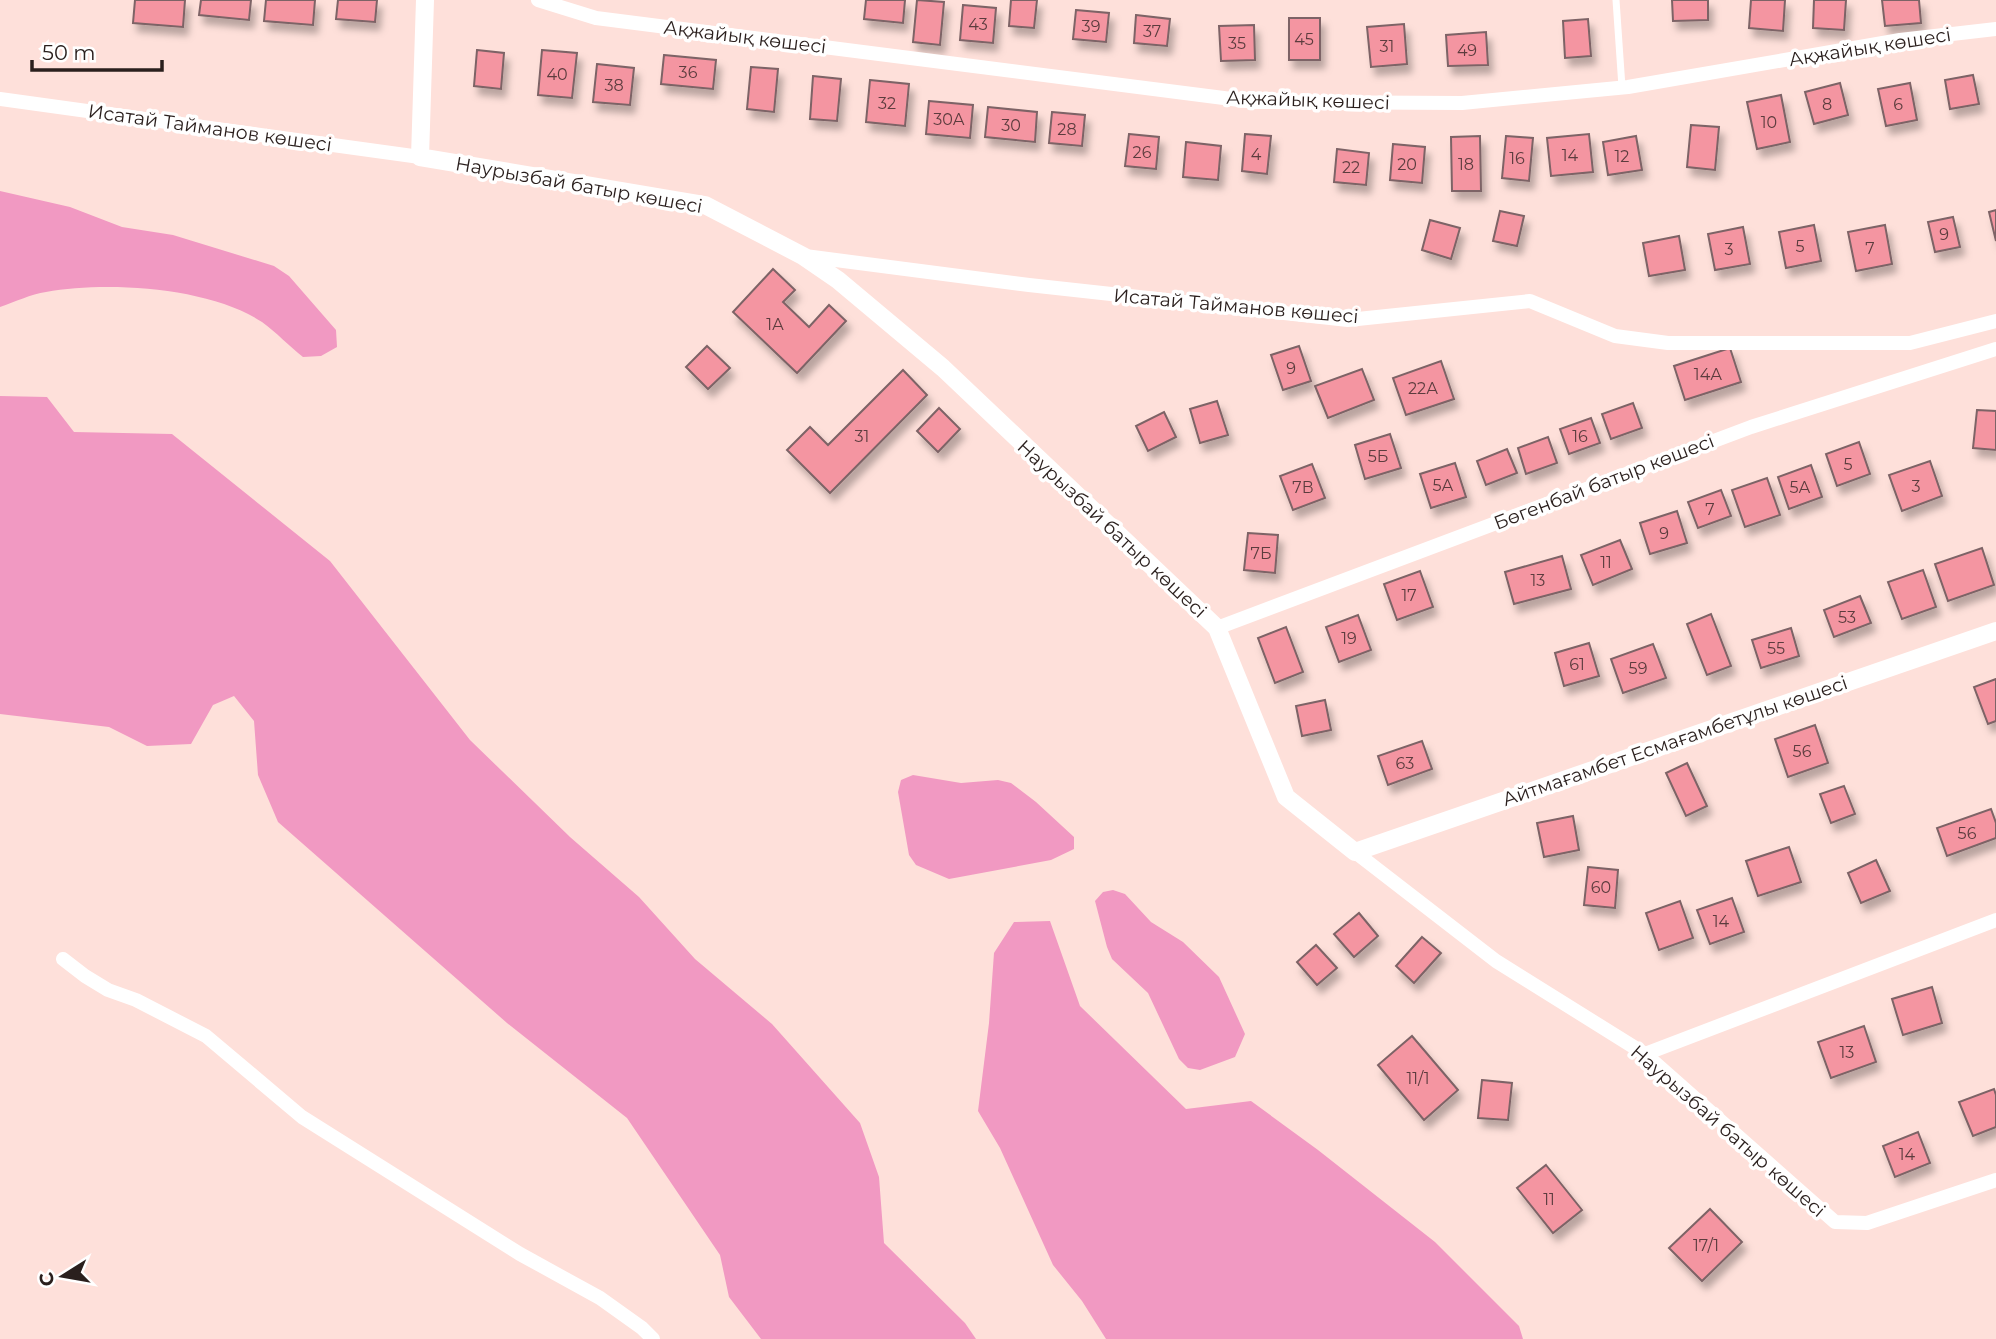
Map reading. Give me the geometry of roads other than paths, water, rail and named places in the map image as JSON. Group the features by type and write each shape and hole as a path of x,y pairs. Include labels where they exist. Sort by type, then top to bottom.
{"street":[{"path":"420,157 425,0"},
{"name":"Ақжайық көшесі","path":"538,0 596,18 1255,102 1462,103 1622,88 1900,40 1996,29"},
{"name":"Исатай Тайманов көшесі","path":"0,99 420,157"},
{"name":"Наурызбай батыр көшесі","path":"420,157 705,205 803,256 838,280 943,368 1217,628 1286,797 1354,852 1496,961 1645,1054 1835,1222 1867,1223 1996,1180"},
{"name":"Исатай Тайманов көшесі","path":"803,256 1057,288 1348,320 1530,301 1615,336 1668,343 1910,343 1996,321"},
{"name":"Бөгенбай батыр көшесі","path":"1217,628 1751,427 1996,349"},
{"name":"Айтмағамбет Есмағамбетұлы көшесі","path":"1354,852 1996,631"},
{"path":"1645,1054 1996,920"},
{"path":"63,959 108,990 136,1000 206,1036 302,1117 520,1254 600,1298 653,1339"}],"lane":[{"path":"1616,0 1622,88"}]}
